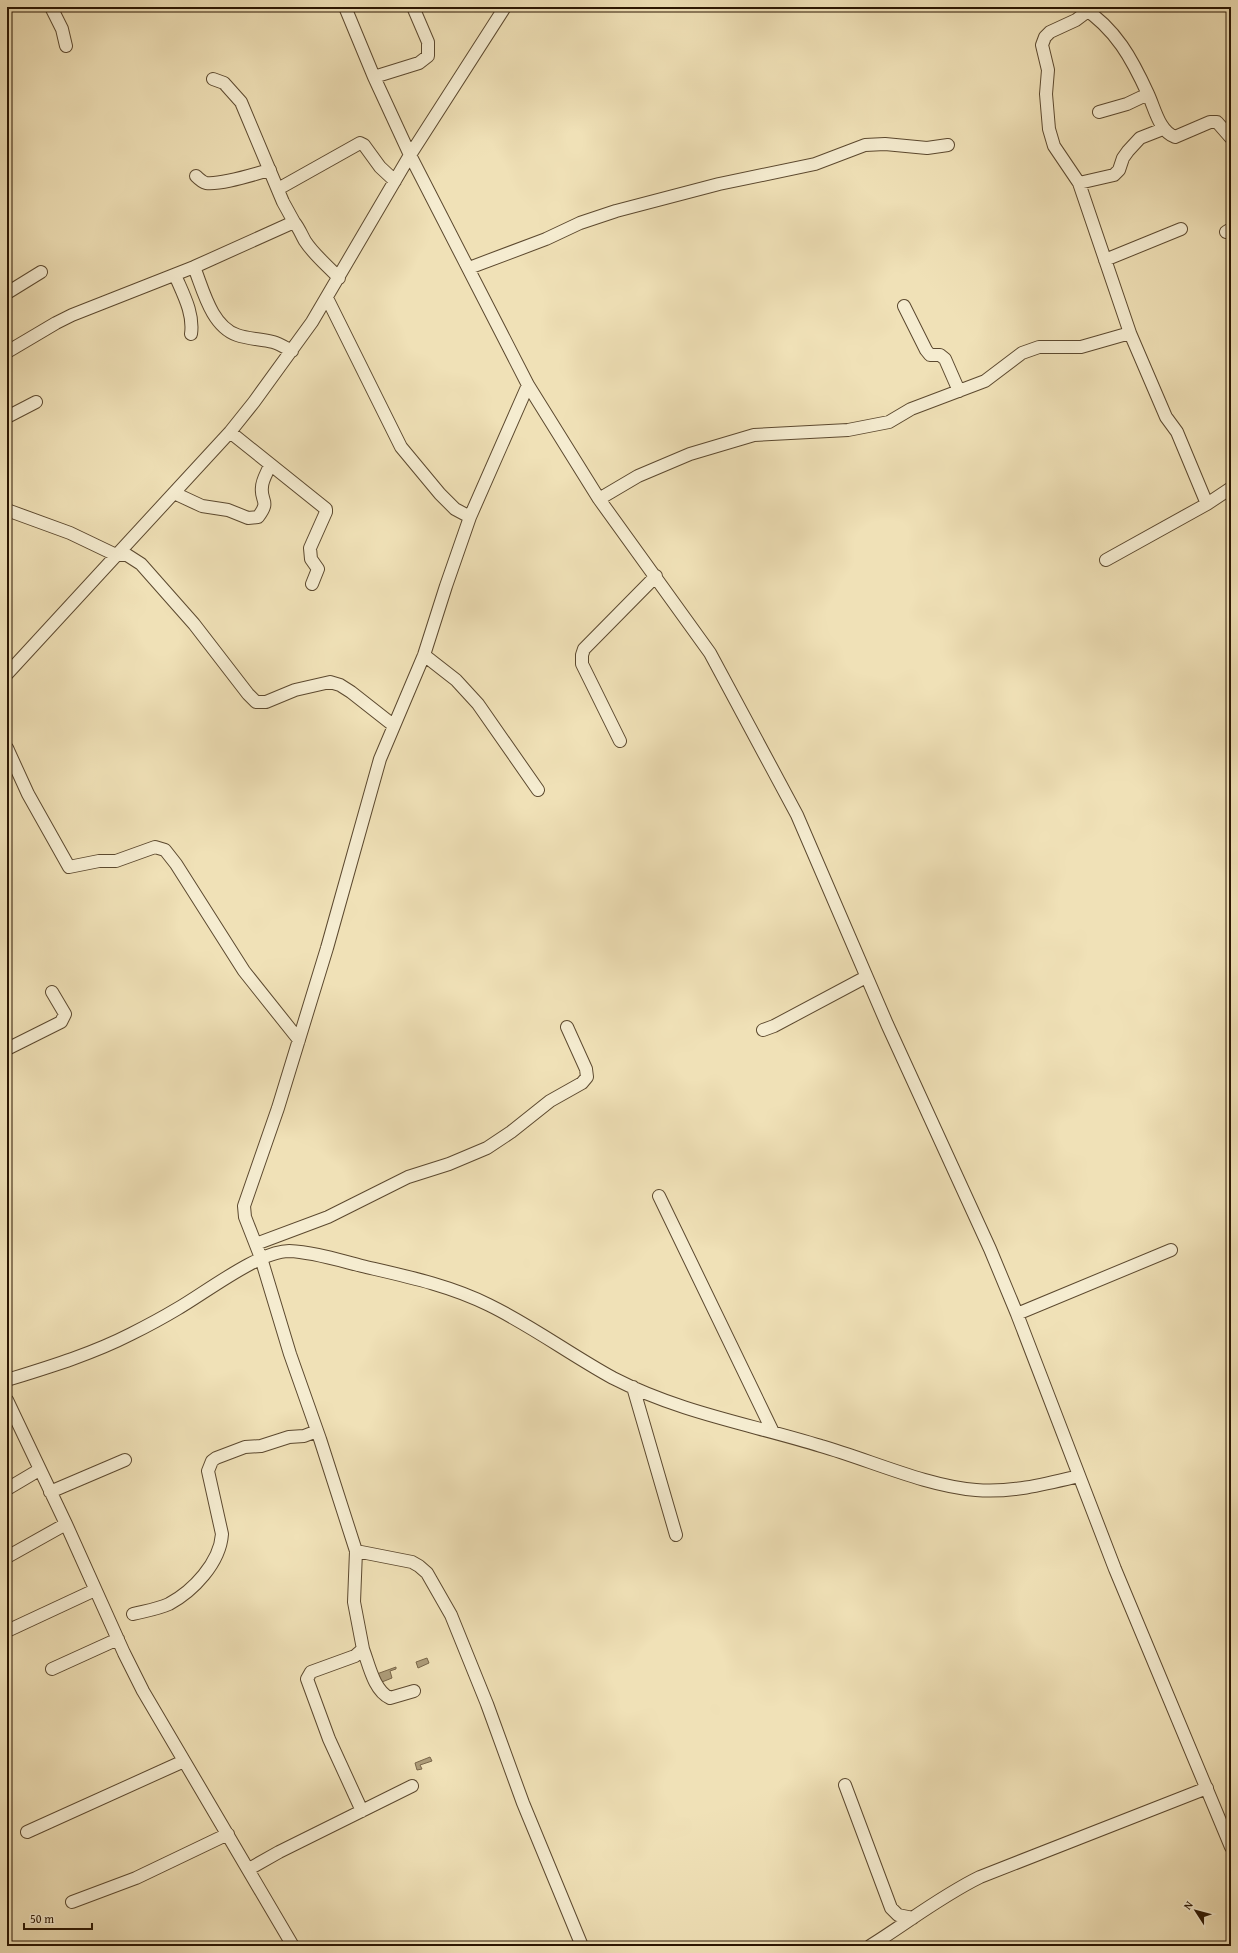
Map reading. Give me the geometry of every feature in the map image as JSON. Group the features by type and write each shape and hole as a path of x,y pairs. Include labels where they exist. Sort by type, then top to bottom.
{"street":[{"path":"51,7 62,29 66,46"},
{"path":"345,7 374,77 410,155 528,386 599,499 656,576 710,653 776,773 797,815 866,977 990,1249 1017,1314 1118,1576 1231,1847"},
{"path":"374,77 419,63 428,56 428,42 414,7"},
{"path":"7,674 230,432 292,351 327,298 410,155 505,7"},
{"path":"1207,504 1177,432 1166,417 1130,333 1079,183 1050,139 1046,94 1048,70 1042,45 1045,36 1050,32 1076,20 1085,9 1109,28 1133,61 1163,129 1168,134 1175,137 1210,122 1217,122 1231,138"},
{"path":"213,79 224,83 241,102 278,189 294,222 301,229 305,240 339,278"},
{"path":"1100,112 1127,104 1148,94"},
{"path":"1079,183 1114,175 1119,170 1123,158 1140,138 1163,129"},
{"path":"278,189 360,143 364,145 380,167 395,181"},
{"path":"469,268 546,239 580,223 616,211 739,179 815,164 865,145 885,144 927,148 948,145"},
{"path":"196,176 202,181 210,183 240,178 270,170"},
{"path":"7,352 61,320 175,275 294,222"},
{"path":"1105,260 1181,229"},
{"path":"194,267 205,296 216,318 224,328 236,334 273,342 292,351"},
{"path":"7,293 41,272"},
{"path":"175,275 191,313 193,324 191,334"},
{"path":"327,298 401,447 440,494 455,508 470,517"},
{"path":"904,306 926,350 930,355 940,355 945,359 959,391"},
{"path":"599,499 638,476 690,454 754,435 848,430 889,422 911,410 985,381 1022,353 1039,347 1081,347 1130,333"},
{"path":"414,1691 390,1698 384,1696 377,1686 363,1649 354,1602 356,1551 290,1354 261,1258 244,1217 244,1206 270,1137 380,759 393,725 424,655 470,517 528,386"},
{"path":"7,417 36,402"},
{"path":"230,432 326,508 326,512 310,548 311,560 318,569 312,584"},
{"path":"174,493 202,506 228,510 248,518 258,517 263,510 266,501 262,487 270,465"},
{"path":"1106,560 1207,504 1231,488"},
{"path":"7,510 70,533 116,555 126,555 141,564 194,624 248,694 256,702 266,702 295,690 330,682 340,684 393,725"},
{"path":"620,741 582,664 582,655 584,649 656,576"},
{"path":"424,655 456,680 478,704 538,790"},
{"path":"7,748 28,794 69,868 98,861 116,861 155,846 165,850 176,864 244,971 299,1040"},
{"path":"763,1030 774,1026 866,977"},
{"path":"7,1049 61,1022 65,1014 52,992"},
{"path":"256,1244 328,1217 396,1182 475,1154 500,1141 550,1101 585,1080 588,1074 567,1027"},
{"path":"658,1196 773,1432"},
{"path":"1017,1314 1171,1250"},
{"path":"7,1380 60,1363 128,1335 176,1310 261,1258 280,1252 290,1251 317,1255 455,1290 516,1319 592,1366 633,1387 683,1408 840,1451 915,1476 964,1489 1004,1490 1036,1486 1079,1476"},
{"path":"633,1387 676,1536"},
{"path":"7,1400 143,1691 293,1946"},
{"path":"133,1614 168,1604 183,1595 197,1582 218,1552 222,1534 208,1471 212,1461 245,1447 261,1446 289,1437 304,1436 317,1431"},
{"path":"50,1492 126,1460"},
{"path":"7,1489 39,1470"},
{"path":"7,1557 66,1524"},
{"path":"356,1551 412,1562 427,1573 437,1589 469,1659 526,1810 582,1946"},
{"path":"7,1630 95,1590"},
{"path":"52,1669 118,1639"},
{"path":"362,1811 326,1733 307,1676 315,1670 355,1656 363,1649"},
{"path":"27,1832 184,1761"},
{"path":"845,1785 891,1908 898,1915 913,1918"},
{"path":"249,1869 278,1852 412,1786"},
{"path":"870,1946 945,1895 980,1877 1207,1788"},
{"path":"72,1902 136,1878 228,1834"}],"shaded area":[{"path":"427,1658 429,1663 418,1668 416,1662"},
{"path":"396,1667 396,1669 390,1671 392,1678 377,1684 374,1675"},
{"path":"430,1757 432,1761 420,1765 422,1769 417,1770 415,1763"}]}
